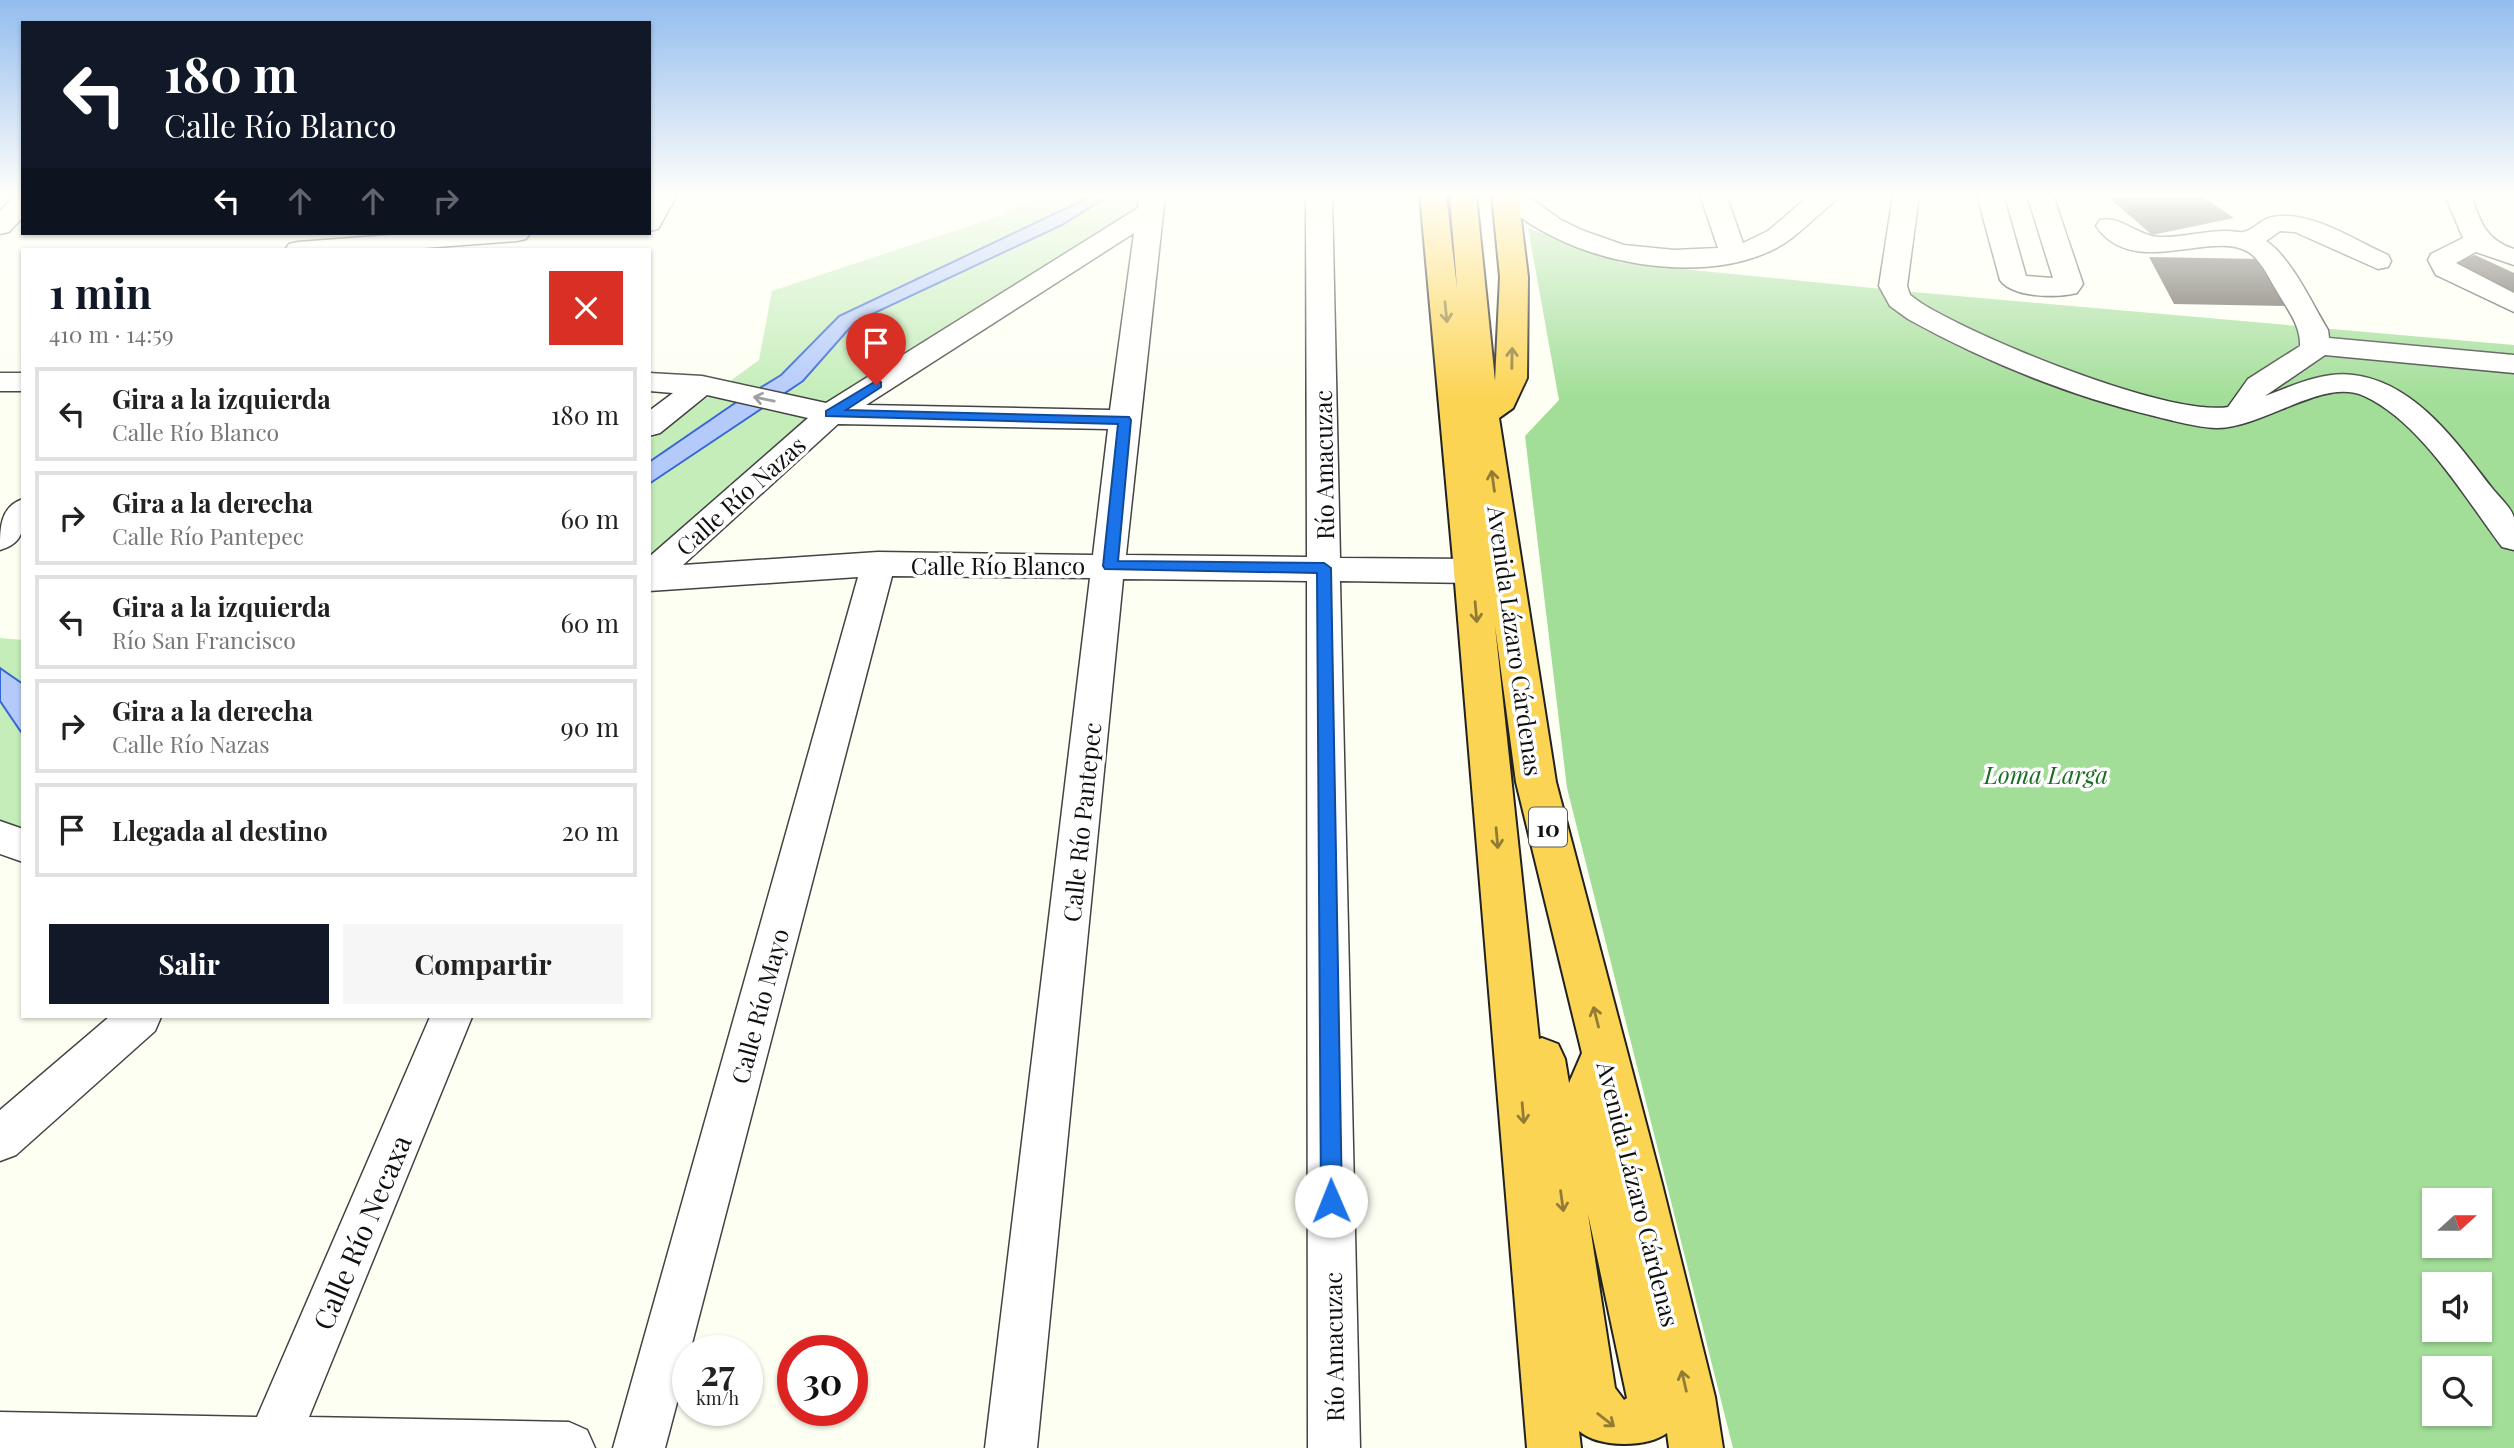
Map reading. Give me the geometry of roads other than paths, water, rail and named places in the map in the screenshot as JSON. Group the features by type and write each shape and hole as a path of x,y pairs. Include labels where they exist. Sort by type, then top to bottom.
{"highway":[{"name":"Avenida Lázaro Cárdenas","path":"1440,263 1472,571 1554,1448"},
{"name":"Avenida Lázaro Cárdenas","path":"1469,263 1483,415 1536,782 1679,1357 1696,1448"},
{"path":"1483,415 1502,401 1512,378 1513,263"},
{"path":"1505,921 1525,953 1531,976 1588,1388 1598,1416 1609,1426 1620,1429 1635,1428 1644,1421 1654,1401 1591,1113 1590,1083 1593,1073 1606,1057"}],"street":[{"name":"Calle Río Nazas","path":"651,575 831,414 1061,263"},
{"name":"Calle Río Pantepec","path":"1012,1448 1144,263"},
{"name":"Río Amacuzac","path":"1320,263 1334,1448"},
{"path":"1896,263 1893,286 1895,294 1903,303 2011,357 2111,394 2153,406 2220,418 2267,408 2330,383 2354,384 2374,390 2409,414 2433,437 2514,539"},
{"path":"2009,263 2014,280 2021,284 2067,287 2069,285 2062,263"},
{"path":"2238,415 2258,386 2310,354 2315,345 2314,330 2271,263"},
{"path":"2442,263 2446,269 2514,304"},
{"path":"0,382 21,382"},
{"path":"651,382 702,386 831,414 1125,420"},
{"path":"651,424 702,386"},
{"path":"0,538 21,512"},
{"name":"Calle Río Blanco","path":"651,577 878,564 1472,571"},
{"name":"Calle Río Mayo","path":"639,1448 878,564"},
{"path":"0,837 21,845"},
{"path":"0,1139 139,1018"},
{"name":"Calle Río Necaxa","path":"271,1445 451,1018"},
{"path":"0,1438 271,1445 569,1448"}],"lane":[{"path":"2315,345 2514,364"}],"water":[{"path":"952,263 982,263 855,322 803,381 651,483 651,461 781,375 839,316"},
{"path":"0,668 21,683 21,732 0,701"}],"park label":[{"name":"Loma Larga","path":"2046,774"}]}
